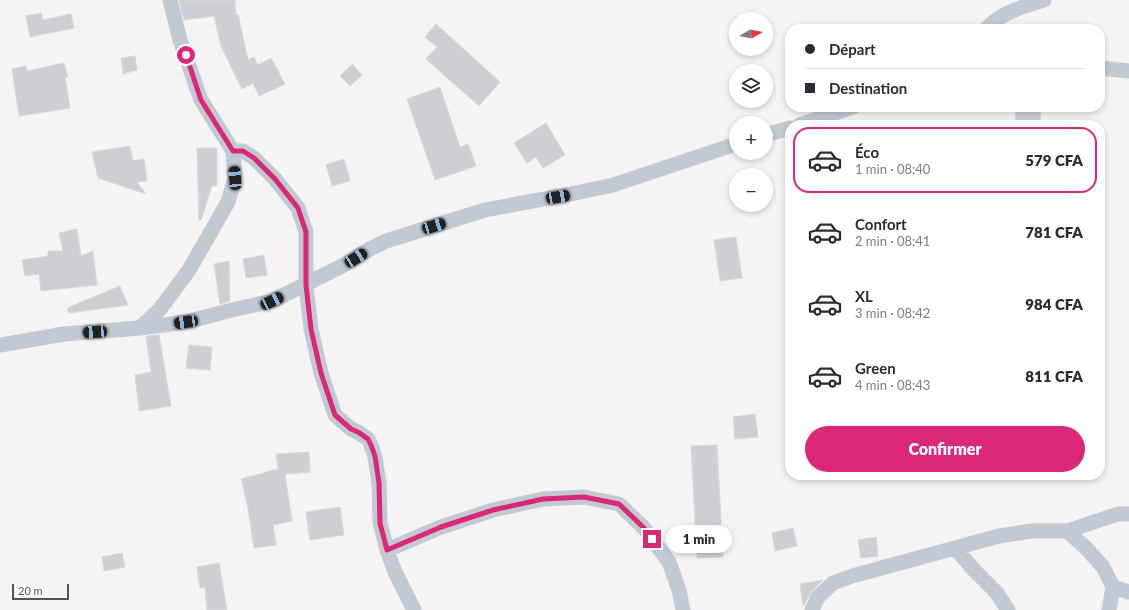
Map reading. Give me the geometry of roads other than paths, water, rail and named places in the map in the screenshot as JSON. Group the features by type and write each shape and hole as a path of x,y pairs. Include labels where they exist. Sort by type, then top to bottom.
{"street":[{"path":"140,328 160,309 189,270 228,202 235,178 233,151 201,100 180,40 170,0"},
{"path":"992,24 1004,14 1044,0"},
{"path":"1105,69 1129,71"},
{"path":"814,120 838,112"},
{"path":"773,133 785,129"},
{"path":"0,345 64,334 140,328 186,322 272,301 344,265 386,241 485,210 613,185 729,146"},
{"path":"233,151 243,151 254,158 275,179 298,208 306,232 306,285 311,329 321,373 335,415 351,429 368,439 375,456 379,483 380,523 387,550 395,572 414,610"},
{"path":"387,550 441,527 493,510 543,499 584,497 619,504 644,528 669,562 679,590 683,610"},
{"path":"812,610 818,597 833,583 852,576 999,536 1031,530 1067,531 1118,514 1129,514"},
{"path":"1067,531 1103,566 1113,587 1110,610"},
{"path":"955,548 996,592 1008,610"},
{"path":"1113,587 1129,592"}]}
